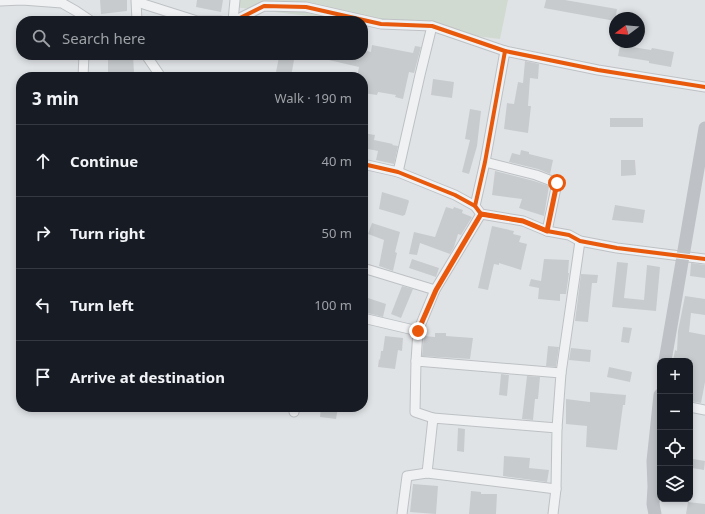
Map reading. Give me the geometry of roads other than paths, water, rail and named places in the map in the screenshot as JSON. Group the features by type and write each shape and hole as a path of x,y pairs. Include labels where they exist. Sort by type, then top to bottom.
{"main road":[{"path":"666,358 682,256 705,128"},
{"path":"655,514 653,504 653,461 657,426"}],"street":[{"path":"0,1 22,0 62,3 76,10 83,16"},
{"path":"233,16 235,0"},
{"path":"137,16 137,1 182,16"},
{"path":"243,16 264,6 306,7 346,16"},
{"path":"368,21 381,24 432,26 505,51 598,70 705,88"},
{"path":"398,172 432,26"},
{"path":"475,206 485,162 505,51"},
{"path":"83,72 84,60"},
{"path":"149,60 158,72"},
{"path":"485,162 536,175 557,183 547,231"},
{"path":"368,165 398,172 455,195 475,206 481,214 523,221 547,231 569,235 580,241 617,248 705,259"},
{"path":"481,214 436,290 418,331 416,361 416,412 433,418 557,428"},
{"path":"553,514 556,489 557,428 561,373 580,241"},
{"path":"368,270 436,290"},
{"path":"368,319 418,331"},
{"path":"416,361 561,373"},
{"path":"693,408 705,410"},
{"path":"427,473 433,418"},
{"path":"402,514 407,476 427,473 556,489"}]}
